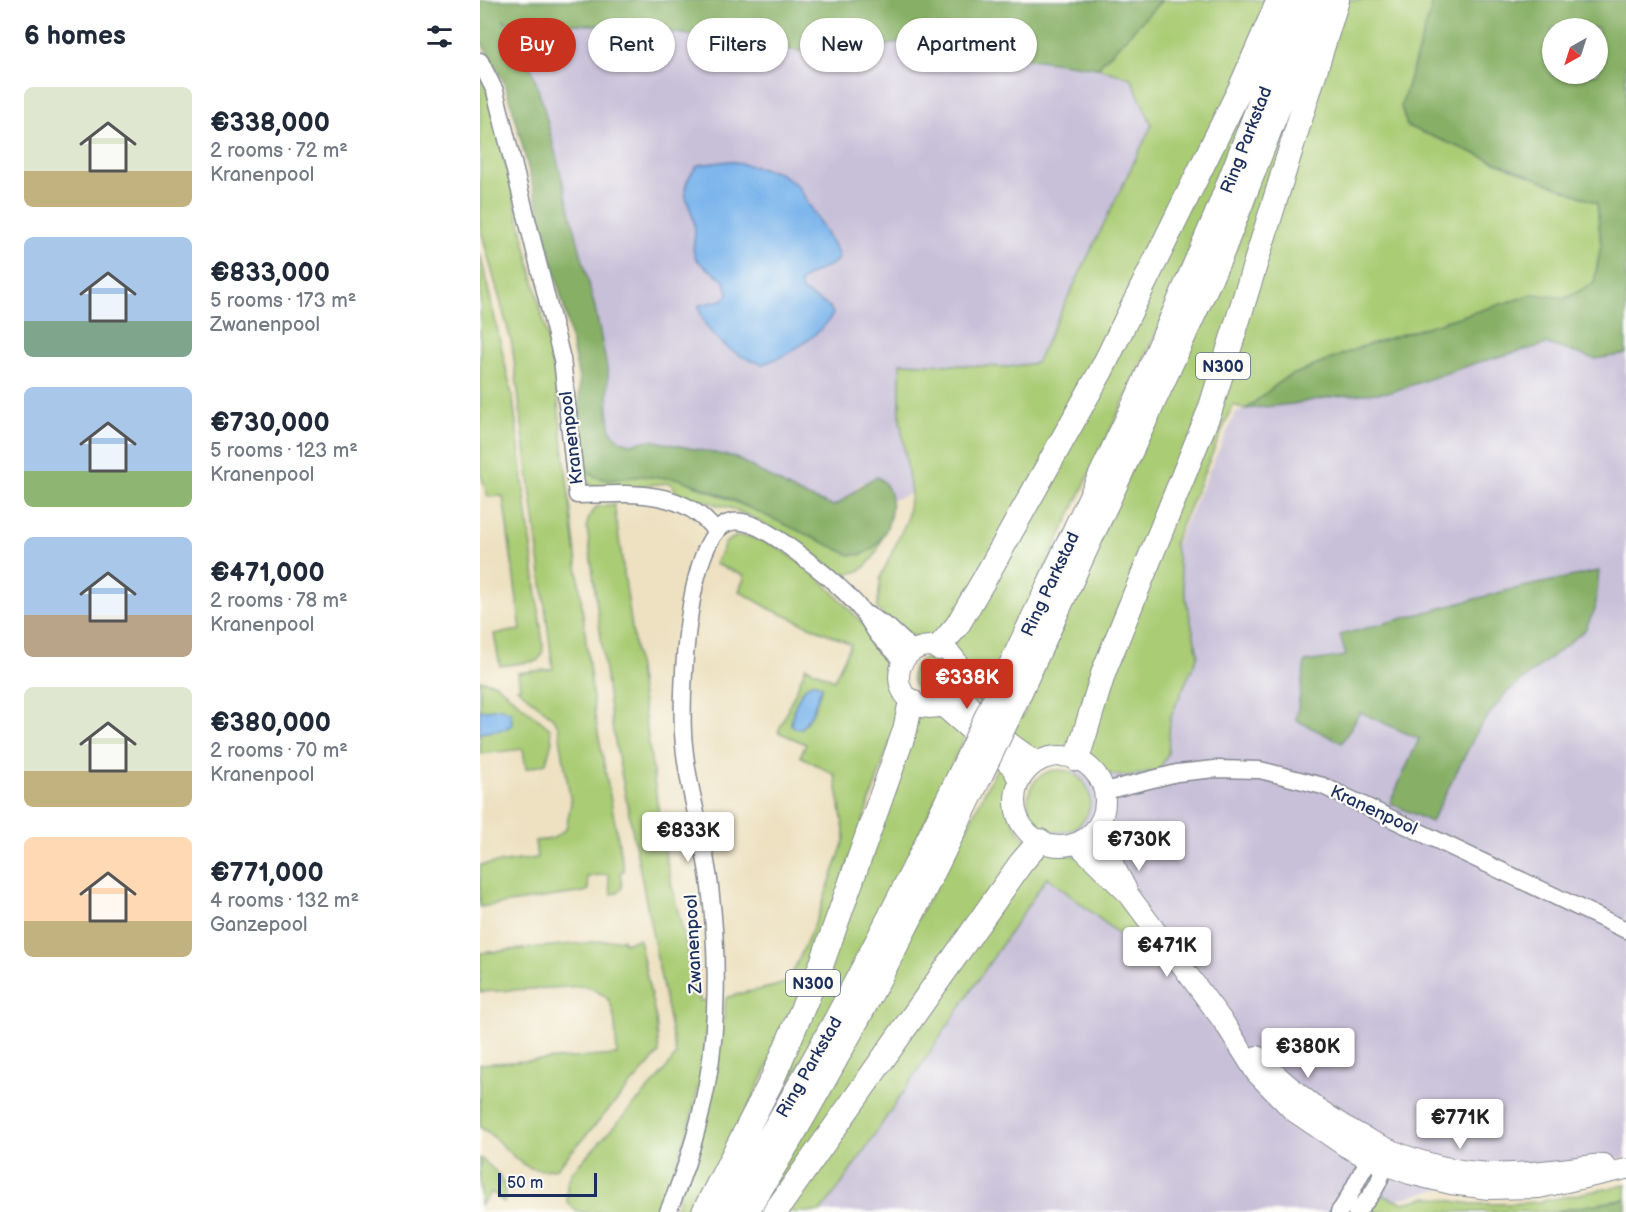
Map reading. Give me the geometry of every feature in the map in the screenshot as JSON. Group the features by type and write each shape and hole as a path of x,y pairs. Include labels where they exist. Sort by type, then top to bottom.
{"highway":[{"path":"938,648 957,626 1101,371 1240,89 1279,0"},
{"name":"Ring Parkstad","path":"1000,712 1216,216 1300,0"},
{"name":"Ring Parkstad","path":"746,1212 843,1047 910,921 971,773 1221,255 1320,0"},
{"name":"N300","path":"1077,759 1104,671 1210,410 1338,0"},
{"name":"N300","path":"704,1212 772,1080 822,963 905,730 911,701"},
{"name":"Ring Parkstad","path":"724,1212 853,991 971,773"},
{"path":"775,1212 1021,863 1040,842"}],"main road":[{"path":"926,647 938,648 950,654 957,664 961,676 959,688 942,706 922,707 911,701 900,683 908,657 926,647"},
{"path":"959,688 968,703 1017,750 1039,761"},
{"path":"942,706 1012,767 1019,781"},
{"path":"1062,755 1077,759 1092,769 1105,791 1106,803 1095,830 1077,844 1064,847 1040,842 1023,827 1017,814 1015,794 1019,781 1031,766 1039,761 1062,755"},
{"path":"1095,830 1129,894 1225,1024 1252,1067 1274,1093 1320,1131 1379,1157 1451,1184 1505,1189 1539,1188 1626,1169"},
{"path":"1077,844 1129,894"},
{"path":"1379,1157 1497,1173 1626,1164"}],"street":[{"name":"Kranenpool","path":"480,61 495,92 562,359 577,495 625,494 672,500 691,507 715,531"},
{"path":"715,531 728,522 738,521 766,532 827,576 863,612 879,636 908,657"},
{"name":"Zwanenpool","path":"668,1212 688,1160 698,1125 711,1051 715,1010 715,934 710,884 684,744 682,698 690,609 705,551 715,531"},
{"name":"Kranenpool","path":"1105,791 1177,773 1215,769 1260,771 1323,786 1626,930"},
{"path":"1338,1212 1379,1157"},
{"path":"1356,1212 1371,1195 1379,1157"}],"shaded area":[{"path":"576,24 588,25 588,72 675,72 675,33 687,35 687,72 788,72 788,49 800,51 800,72 884,72 884,47 896,43 896,72 1037,72 1037,60 1097,68 1131,78 1152,125 1036,364 1008,367 900,363 900,419 911,493 893,500 885,482 861,483 843,502 833,506 800,494 734,457 650,440 630,444 619,440 611,431 608,412 608,373 595,308 543,105 528,72 576,72"},
{"path":"1626,334 1626,1158 1532,1166 1346,1212 796,1212 989,955 1236,412 1553,341"}],"green space":[{"path":"480,0 1162,0 1097,68 1037,60 1037,18 896,18 896,43 884,47 884,18 800,18 800,51 788,49 788,18 687,18 687,35 675,33 675,18 588,18 588,25 576,24 576,18 498,18 498,72 480,40"},
{"path":"1162,0 1292,0 1166,312 987,691 1022,718 1294,94 1344,0 1434,0 1401,106 1407,126 1597,203 1601,245 1594,283 1566,299 1534,294 1361,347 1285,378 1246,409 1233,405 1174,543 1198,655 1170,718 1168,754 1159,770 1119,776 1102,770 1089,752 1028,751 972,696 965,666 951,645 931,638 915,637 893,624 877,609 881,576 907,520 911,493 900,419 900,363 1008,367 1036,363 1152,125 1131,78 1097,68"},
{"path":"1434,0 1626,0 1626,354 1595,359 1547,344 1476,363 1391,392 1336,396 1246,409 1285,378 1361,347 1534,294 1566,298 1594,283 1601,245 1597,203 1407,126 1401,106"},
{"path":"498,72 533,72 543,105 595,308 608,373 608,412 611,431 619,440 630,444 650,440 734,457 800,494 833,506 877,477 885,483 889,492 891,512 884,533 872,549 864,554 850,555 724,496 680,479 641,476 608,480 596,477 581,465 579,379 566,315 504,82"},
{"path":"480,75 492,105 553,361 595,716 624,871 620,872 622,888 617,893 611,894 608,874 587,877 589,890 584,892 480,907 480,865 537,858 535,841 552,839 566,829 571,803 558,725 550,715 517,688 520,687 518,673 553,669 512,344 480,227"},
{"path":"480,253 513,399 543,645 542,655 537,661 500,666 494,634 521,630 503,496 488,497 480,472"},
{"path":"581,465 596,477 608,480 641,476 680,479 862,555 873,548 883,535 874,557 864,568 842,574 754,518 730,508 675,493 674,487 669,483 625,488 602,488 592,485 585,481"},
{"path":"614,504 663,842 700,1001 709,1000 703,1066 689,1128 657,1212 577,1212 567,1202 567,1184 572,1172 658,1079 676,1055 612,726 587,527 588,519 596,507"},
{"path":"737,536 758,539 779,548 820,580 888,652 892,660 894,682 903,705 802,997 697,1212 675,1212 717,1065 726,998 774,987 789,981 818,916 845,838 835,775 800,756 806,744 778,732 806,667 834,680 851,644 770,609 739,591 745,576 715,564 726,542","holes":["805,688 822,688 812,714 801,729 791,724 793,711"]},
{"path":"1599,571 1595,609 1585,630 1505,694 1479,728 1431,822 1390,803 1419,739 1360,712 1342,743 1296,720 1305,662 1346,656 1340,635 1509,590"},
{"path":"930,658 943,663 948,676 943,689 930,694 917,689 912,676 917,663"},
{"path":"480,680 496,684 550,729 552,741 546,763 526,769 523,749 480,754"},
{"path":"917,711 940,713 968,731 863,952 778,1103 727,1185"},
{"path":"999,764 1007,780 1011,815 1028,842 768,1212 756,1212 955,851"},
{"path":"1059,770 1071,772 1081,779 1088,789 1090,801 1088,813 1081,823 1071,830 1059,832 1047,830 1037,823 1030,813 1028,801 1030,789 1037,779 1047,772"},
{"path":"1051,850 1084,858 1143,926 1134,946 1047,877 841,1185 820,1212 783,1212 1033,855"},
{"path":"623,939 624,943 639,939 656,1019 659,1053 557,1168 543,1170 532,1168 514,1158 480,1127 480,1064 617,1055 613,1013 607,998 584,986 480,992 480,953"},
{"path":"480,1158 503,1182 504,1203 492,1192 480,1205"},
{"path":"1626,1185 1626,1199 1551,1212 1364,1212 1378,1194 1404,1203 1428,1197 1472,1204 1507,1204 1538,1202"},
{"path":"1626,1199 1626,1212 1551,1212"}],"water":[{"path":"730,161 778,172 798,186 839,258 830,266 809,275 800,283 802,291 830,307 833,314 820,330 802,345 781,357 762,364 741,356 713,335 701,316 699,305 722,300 728,295 727,287 720,277 700,263 694,255 695,230 686,198 686,184 698,165"},
{"path":"813,682 822,686 812,713 801,729 795,728 791,724 795,706 800,694"},
{"path":"500,708 511,712 512,725 505,729 480,733 480,711"}]}
